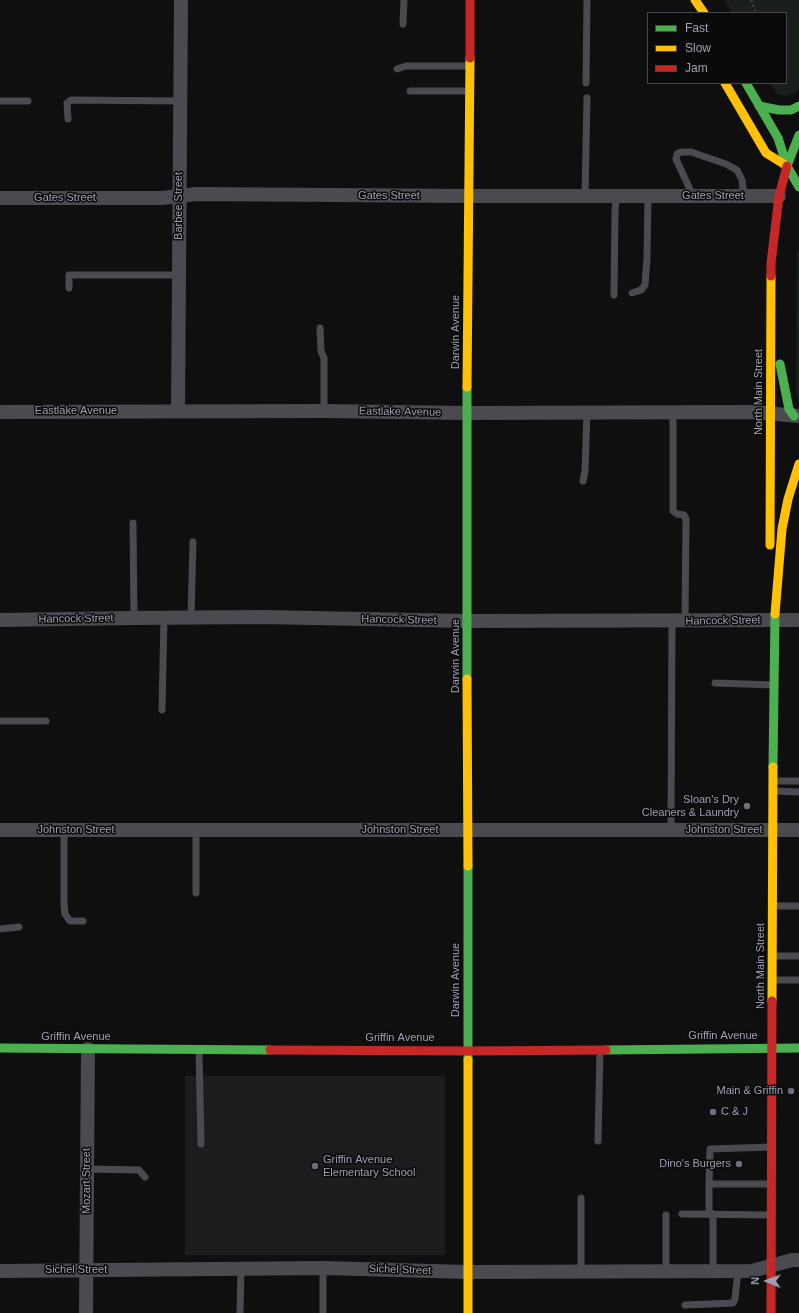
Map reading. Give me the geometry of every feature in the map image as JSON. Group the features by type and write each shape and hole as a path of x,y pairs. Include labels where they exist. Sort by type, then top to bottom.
{"main road":[{"name":"Darwin Avenue","path":"468,1313 467,413 470,0"},
{"path":"695,0 703,12"},
{"path":"726,84 766,153 788,166"},
{"path":"747,84 778,138 788,166 799,187"},
{"path":"759,106 780,110 791,110 799,106"},
{"name":"North Main Street","path":"771,1313 774,620 770,561 771,264 779,196 799,136"},
{"path":"771,317 789,409 797,416"},
{"name":"North Main Street","path":"774,620 782,529 788,499 799,464"},
{"name":"Griffin Avenue","path":"0,1048 467,1051 799,1048"}],"street":[{"name":"Barbee Street","path":"178,411 181,0"},
{"name":"Gates Street","path":"0,198 162,198 196,194 779,196"},
{"name":"Eastlake Avenue","path":"0,412 753,412 797,416"},
{"name":"Hancock Street","path":"0,620 270,617 468,621 799,620"},
{"name":"Johnston Street","path":"0,830 799,830"},
{"name":"Mozart Street","path":"86,1313 88,1049"},
{"name":"Sichel Street","path":"0,1271 323,1268 468,1272 752,1271 792,1260 799,1260"}],"lane":[{"path":"403,24 404,0"},
{"path":"586,83 587,0"},
{"path":"397,69 406,66 470,66"},
{"path":"410,91 470,90"},
{"path":"585,196 587,98"},
{"path":"68,119 67,103 71,100 180,101"},
{"path":"0,101 28,101"},
{"path":"693,196 676,159 677,154 681,152 691,152 726,164 737,170 742,180 744,196"},
{"path":"614,295 614,213 616,196"},
{"path":"632,293 641,290 645,285 648,196"},
{"path":"69,288 69,275 179,275"},
{"path":"320,328 321,351 324,358 324,411"},
{"path":"583,481 585,471 587,412"},
{"path":"671,830 678,621 686,519 684,515 677,514 673,511 673,412"},
{"path":"132,523 134,618"},
{"path":"191,617 193,542"},
{"path":"162,710 164,617"},
{"path":"715,683 774,685"},
{"path":"0,721 46,720"},
{"path":"774,781 799,782"},
{"path":"774,791 799,792"},
{"path":"64,830 65,914 70,921 83,921"},
{"path":"196,830 196,893"},
{"path":"773,906 799,906"},
{"path":"0,929 19,928"},
{"path":"773,956 799,956"},
{"path":"773,980 799,980"},
{"path":"199,1050 201,1144"},
{"path":"598,1141 600,1050"},
{"path":"713,1270 709,1184 710,1149 772,1147"},
{"path":"87,1169 139,1170 145,1178"},
{"path":"709,1184 772,1184"},
{"path":"581,1271 582,1198"},
{"path":"682,1214 772,1215"},
{"path":"666,1215 666,1271"},
{"path":"322,1313 323,1268"},
{"path":"240,1313 241,1269"},
{"path":"685,1305 730,1304 734,1302 738,1271"}],"path":[{"path":"751,0 756,12"}],"shaded area":[{"path":"725,0 799,0 799,89 795,93 785,96 780,95 771,84 787,84 787,12 731,12"},
{"path":"797,251 799,251 799,401 796,391"},
{"name":"Griffin Avenue Elementary School","path":"185,1076 445,1076 445,1255 185,1255"}],"traffic: fast":[{"path":"747,84 778,138 787,166 799,187"},
{"path":"759,106 779,110 791,110 799,106"},
{"path":"787,166 799,135"},
{"path":"780,364 789,409 794,416"},
{"path":"467,387 467,679"},
{"path":"773,767 775,614"},
{"path":"468,866 468,1060"},
{"path":"0,1048 270,1050"},
{"path":"606,1050 799,1048"}],"traffic: slow":[{"path":"695,0 703,12"},
{"path":"467,387 470,58"},
{"path":"726,84 766,153 787,166"},
{"path":"770,545 771,276"},
{"path":"775,614 782,529 788,499 799,464"},
{"path":"467,679 468,866"},
{"path":"772,1001 773,767"},
{"path":"468,1060 468,1313"}],"traffic: jam":[{"path":"470,0 470,58"},
{"path":"771,276 771,263 779,196 787,166"},
{"path":"771,1313 772,1001"},
{"path":"270,1050 606,1050"}],"place":[{"name":"Sloan's Dry Cleaners & Laundry","path":"747,806"},
{"name":"Main & Griffin","path":"791,1091"},
{"name":"C & J","path":"713,1112"},
{"name":"Dino's Burgers","path":"739,1164"},
{"name":"Griffin Avenue Elementary School","path":"315,1166"}]}
